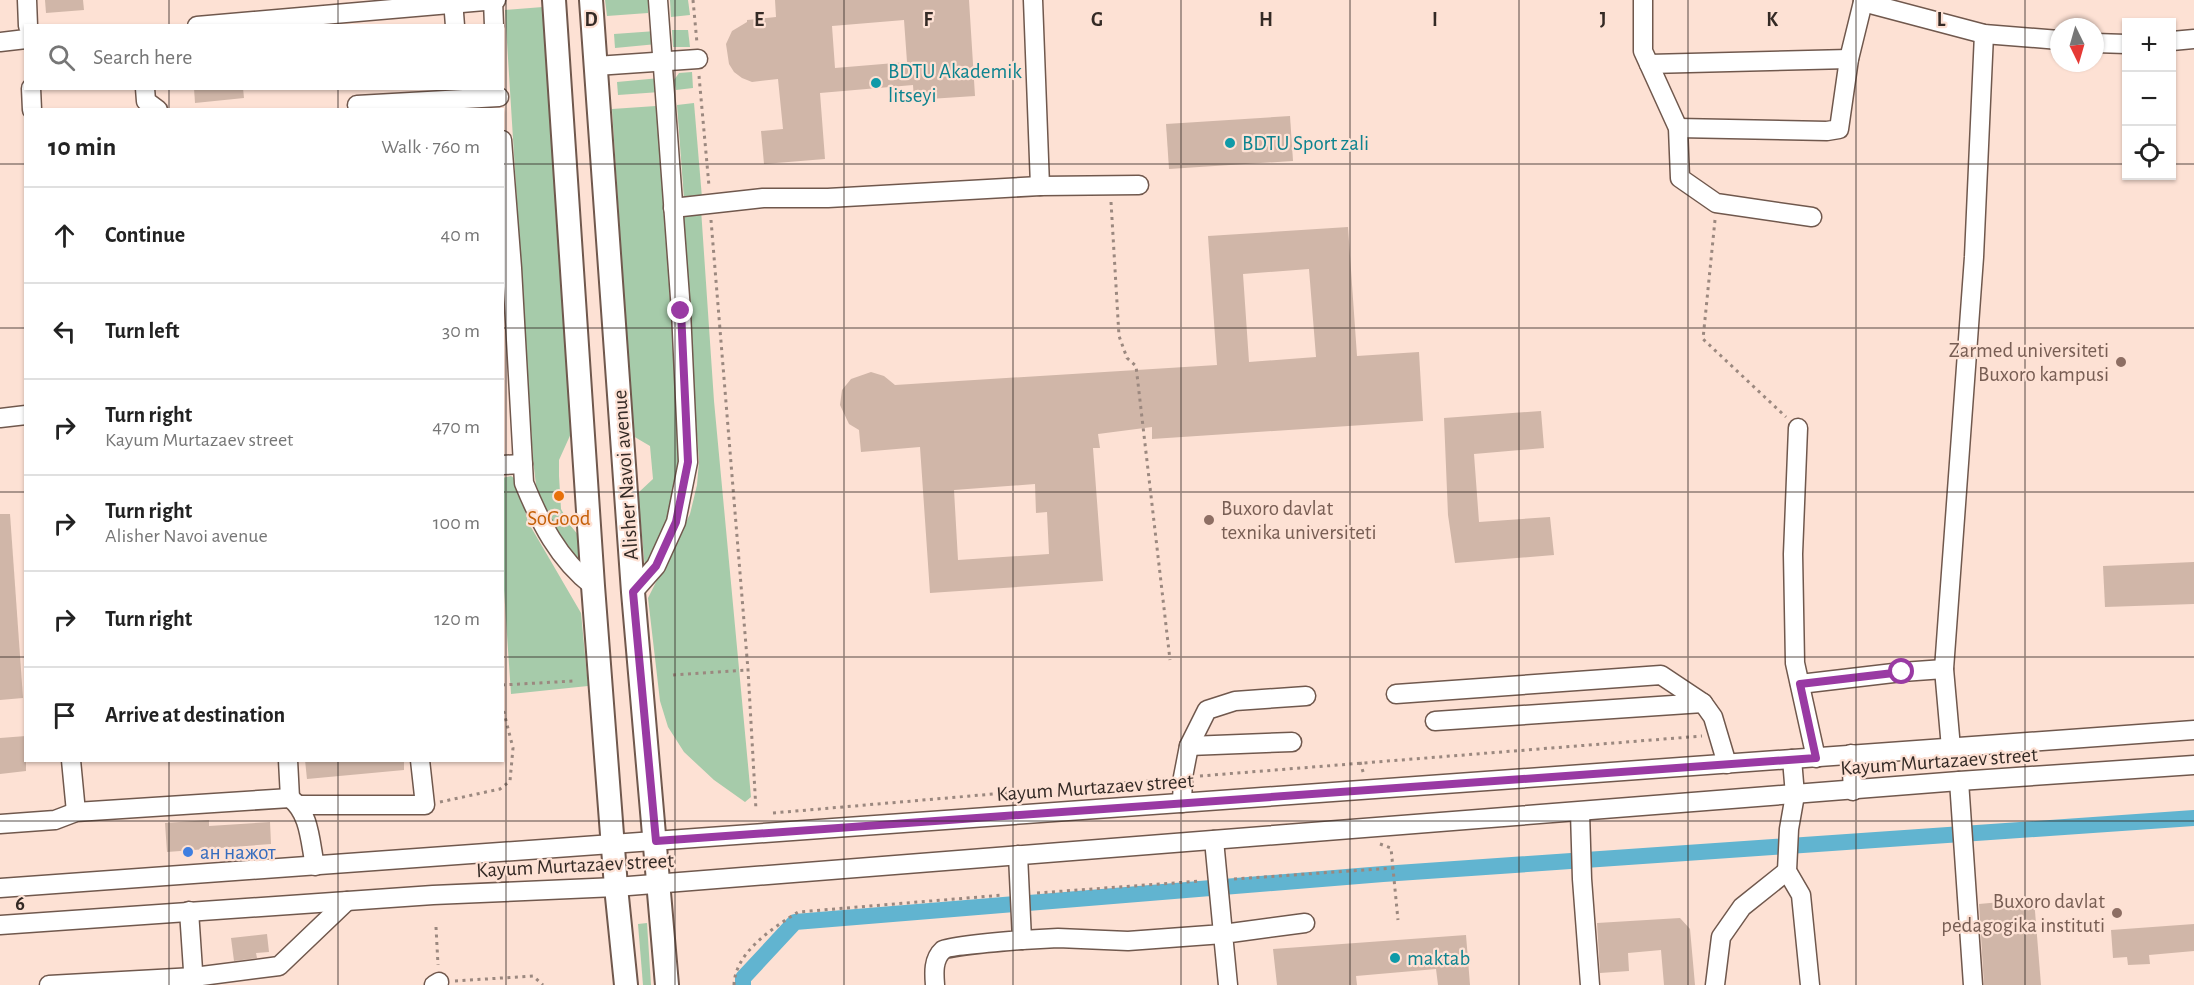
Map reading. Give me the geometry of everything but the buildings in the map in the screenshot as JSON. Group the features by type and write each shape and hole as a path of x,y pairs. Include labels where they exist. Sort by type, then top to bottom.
{"main road":[{"name":"Alisher Navoi avenue","path":"554,0 592,586 612,844 626,985"},
{"name":"Alisher Navoi avenue","path":"591,0 633,592 660,883 667,985"}],"street":[{"path":"27,0 28,24"},
{"path":"214,24 366,6 494,0 494,24"},
{"path":"633,592 656,566 676,522 688,462 658,0"},
{"path":"1033,0 1040,186"},
{"path":"1643,0 1643,51 1678,128 1680,178 1716,203 1812,217"},
{"path":"1678,128 1827,131 1839,129 1849,59 1863,1 1984,34 2050,39"},
{"path":"453,2 455,24"},
{"path":"1951,748 1944,669 1974,257 1984,34"},
{"path":"0,42 24,39"},
{"path":"2176,41 2194,39"},
{"path":"2104,43 2122,44"},
{"path":"596,66 698,59"},
{"path":"1649,64 1849,59"},
{"path":"31,90 32,108"},
{"path":"145,90 146,100 156,108"},
{"path":"366,106 499,98"},
{"path":"504,166 524,483 544,528 568,563 592,586"},
{"path":"673,208 763,198 828,198 1040,186 1139,185"},
{"path":"0,418 24,415"},
{"path":"1798,428 1793,554 1796,663 1816,758"},
{"path":"504,465 523,464"},
{"path":"1800,684 1944,669"},
{"path":"1396,694 1661,675 1703,703 1713,717 1727,764"},
{"path":"1182,803 1183,777 1189,746 1207,710 1235,701 1306,696"},
{"path":"1435,721 1703,703"},
{"name":"Kayum Murtazaev street","path":"0,888 2194,730"},
{"path":"1189,746 1292,741"},
{"path":"1851,754 1853,791"},
{"path":"1792,759 1795,795 1789,829 1787,871 1801,895 1810,985"},
{"path":"71,762 76,812"},
{"path":"288,762 294,801 304,814 315,866"},
{"path":"0,824 55,820 76,812 294,801 425,805 420,762"},
{"name":"Kayum Murtazaev street","path":"0,925 347,901 616,887 1371,828 1580,820 1795,795 2194,765"},
{"path":"1959,781 1972,985"},
{"path":"1580,820 1590,985"},
{"path":"1214,840 1228,985"},
{"path":"1018,855 1022,940"},
{"path":"1715,985 1721,937 1742,907 1787,871"},
{"path":"50,985 194,981 279,966 347,901"},
{"path":"189,911 194,981"},
{"path":"935,985 934,967 941,951 948,946 1058,939 1128,941 1223,934 1305,923"}],"path":[{"path":"693,0 748,670 756,810"},
{"path":"1110,185 1119,336 1126,358 1136,366 1170,660"},
{"path":"1716,203 1703,339 1798,428"},
{"path":"673,675 748,670"},
{"path":"504,686 573,681"},
{"path":"425,805 500,789 510,781 513,748 504,713"},
{"path":"768,814 1183,777 1720,735"},
{"path":"1371,828 1374,841 1391,848 1398,920"},
{"path":"734,985 734,973 745,955 777,926 798,912 1020,903 1394,868"},
{"path":"436,927 436,983 533,976 543,985"}],"green space":[{"path":"605,0 648,0 648,13 607,16"},
{"path":"670,0 688,0 690,15 671,17"},
{"path":"543,7 573,429 559,460 561,509 579,536 581,567 562,548 537,493 533,460 505,10"},
{"path":"672,30 688,30 690,47 673,47"},
{"path":"656,31 657,44 615,48 614,34"},
{"path":"692,72 693,88 676,90 674,80 679,73"},
{"path":"660,78 660,92 618,95 617,82"},
{"path":"694,103 702,198 684,199 677,105"},
{"path":"656,106 677,395 680,470 672,508 645,569 638,493 653,479 650,446 633,436 612,109"},
{"path":"680,209 701,209 714,401 751,797 745,802 714,780 684,752 668,727 660,701 648,598 690,514 697,485 699,461"},
{"path":"511,476 517,480 528,522 581,613 588,686 511,694 504,590 504,478"},
{"path":"647,923 651,985 643,985 638,924"}],"waterway":[{"path":"743,985 743,978 795,922 1383,874 2194,818"}],"place":[{"name":"BDTU Akademik litseyi","path":"876,83"},
{"name":"BDTU Sport zali","path":"1230,143"},
{"name":"Zarmed universiteti Buxoro kampusi","path":"2121,362"},
{"name":"SoGood","path":"559,496"},
{"name":"Buxoro davlat texnika universiteti","path":"1209,520"},
{"name":"ан нажот","path":"188,852"},
{"name":"Buxoro davlat pedagogika instituti","path":"2117,913"},
{"name":"maktab","path":"1395,958"}],"route":[{"path":"681,311 688,462 676,522 656,566 633,592 656,841 1816,758 1800,684 1902,672"}]}
